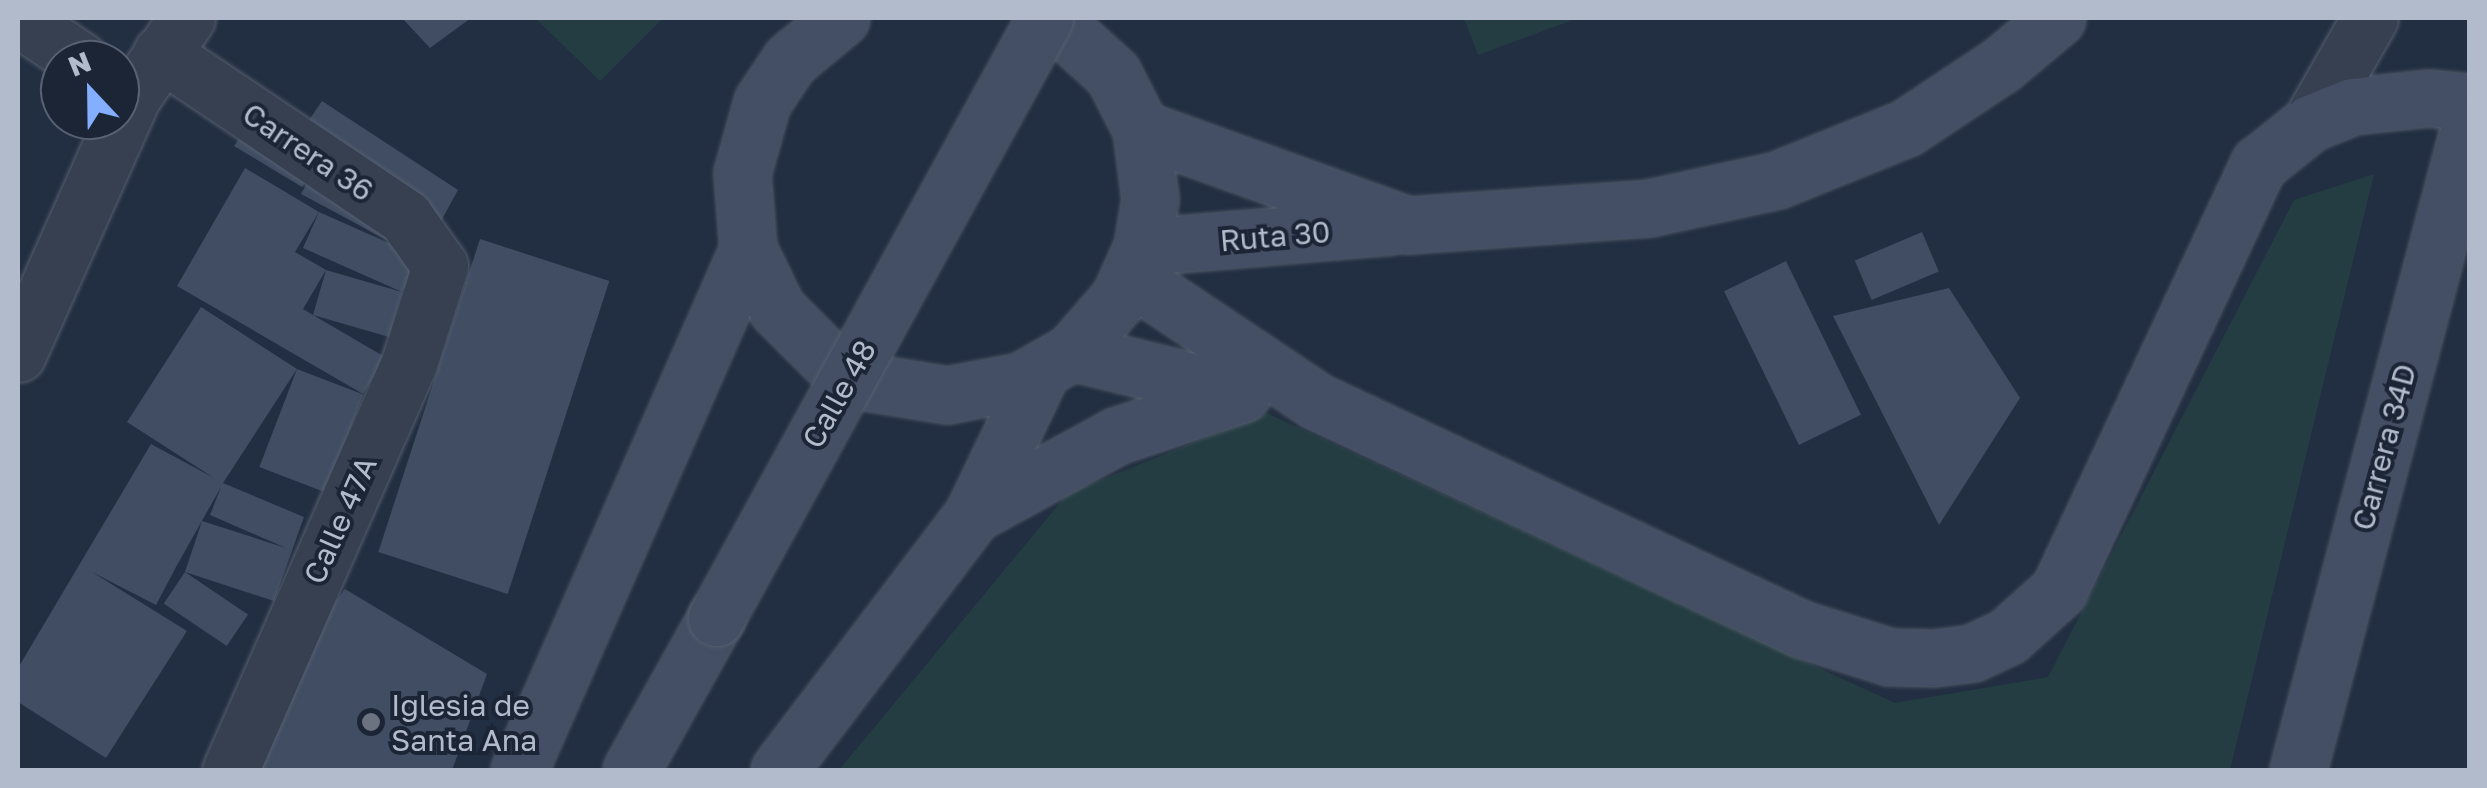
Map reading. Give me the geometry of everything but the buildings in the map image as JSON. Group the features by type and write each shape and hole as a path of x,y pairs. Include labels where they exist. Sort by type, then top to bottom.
{"main road":[{"path":"779,770 973,514 1057,361 1106,318 1137,262 1150,199 1141,130 1113,74 1048,18"},
{"name":"Calle 48","path":"630,770 1048,18"},
{"name":"Ruta 30","path":"1137,262 1408,225 1649,208 1777,180 1940,108 2057,18"},
{"path":"819,26 774,80 746,149 740,198 748,248 765,290 792,327 828,360 873,384 922,394 972,394 1057,361 1242,394 1316,401"},
{"path":"1137,262 1316,401 1801,629 1890,657 1972,652 2008,636 2059,590 2252,177 2282,141 2310,123 2390,100 2470,102"},
{"name":"Carrera 34D","path":"2298,770 2470,124"},
{"path":"1141,130 1408,225"},
{"path":"520,770 748,248"},
{"path":"973,514 1116,436 1242,394"}],"street":[{"path":"18,18 50,40"},
{"path":"2310,123 2370,18"},
{"path":"21,329 150,64"},
{"name":"Carrera 36","path":"150,64 404,217 440,266"},
{"name":"Calle 47A","path":"230,770 409,363 440,266"}],"green space":[{"path":"535,18 663,18 600,81"},
{"path":"1464,18 1578,18 1478,55"},
{"path":"2374,174 2230,770 839,770 1068,493 1267,413 1895,703 2048,677 2294,200"}],"place":[{"name":"Iglesia de Santa Ana","path":"371,722"}]}
